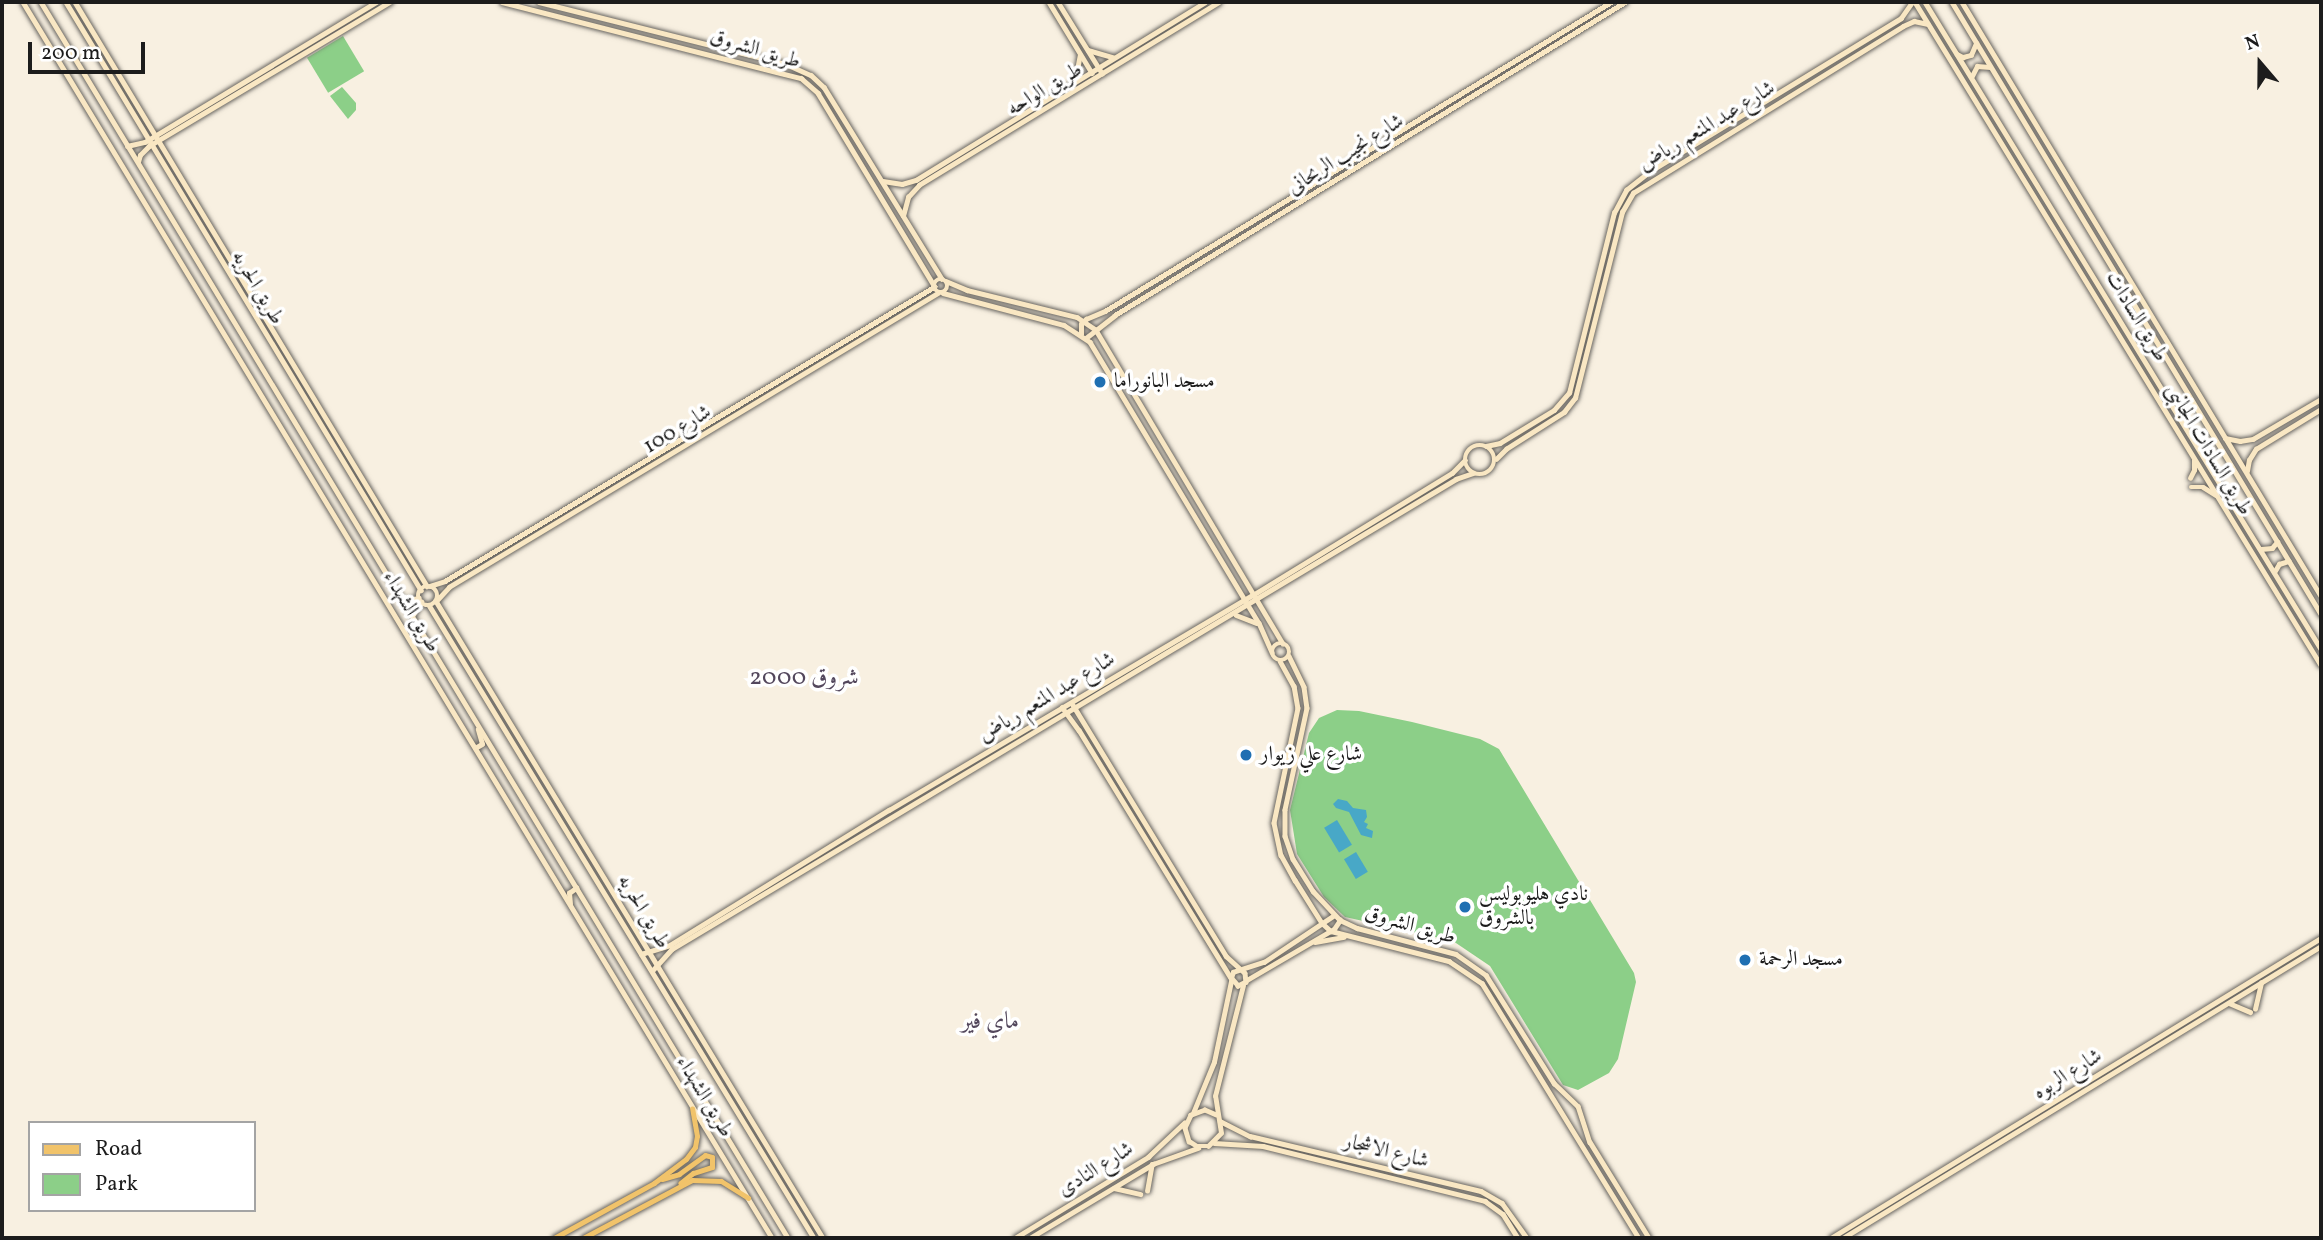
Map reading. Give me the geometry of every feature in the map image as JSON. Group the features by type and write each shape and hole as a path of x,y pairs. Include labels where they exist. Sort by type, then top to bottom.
{"main road":[{"path":"554,1238 661,1179 686,1159 695,1147 697,1131 692,1108"},
{"path":"661,1179 679,1174 705,1155 712,1157 712,1167 689,1175 678,1185"},
{"path":"583,1238 678,1185 692,1180 714,1179 748,1198"}],"street":[{"name":"طريق الشهداء","path":"23,2 772,1238"},
{"name":"طريق الشهداء","path":"41,2 788,1238"},
{"name":"طريق الحريه","path":"66,2 421,590"},
{"name":"طريق الحريه","path":"75,2 428,586"},
{"path":"138,163 142,152 155,135 376,2"},
{"path":"127,146 159,141 390,2"},
{"name":"طريق الشروق","path":"502,2 788,72 808,82 818,93 934,286 941,293"},
{"name":"طريق الشروق","path":"539,2 786,64 811,75 824,87 944,280"},
{"path":"1049,2 1095,78"},
{"path":"1058,2 1102,73"},
{"name":"طريق الواحه","path":"902,216 908,197 923,179 976,142 1205,2"},
{"name":"طريق الواحه","path":"881,180 902,184 923,179 980,148 1219,2"},
{"name":"شارع نجيب الريحانى","path":"1084,320 1118,303 1611,2"},
{"name":"شارع نجيب الريحانى","path":"1083,336 1625,2"},
{"name":"شارع عبد المنعم رياض","path":"1486,446 1498,444 1554,410 1566,398 1573,383 1614,213 1626,190 1641,178 1899,19 1913,2"},
{"name":"طريق السادات الجانبى","path":"1913,2 2321,665"},
{"name":"طريق السادات","path":"1925,2 2321,649"},
{"name":"طريق السادات","path":"1952,2 2321,614"},
{"name":"طريق السادات الجانبى","path":"1962,2 2321,596"},
{"path":"1899,19 1903,26"},
{"name":"شارع عبد المنعم رياض","path":"1496,459 1502,451 1559,416 1572,403 1579,387 1622,212 1633,193 1903,26 1914,21 1928,24"},
{"path":"643,37 647,33 646,28"},
{"path":"653,39 656,31"},
{"path":"1956,53 1963,57 1971,55 1976,49 1975,41"},
{"path":"1087,50 1114,58"},
{"path":"1073,83 1080,69 1080,54"},
{"path":"1973,80 1972,73 1977,66 1984,64 1991,67"},
{"path":"1505,66 1509,73"},
{"path":"260,72 264,78"},
{"path":"238,85 242,92"},
{"path":"2017,95 2017,109"},
{"path":"1974,98 1989,105"},
{"path":"1765,101 1769,107"},
{"path":"1022,114 1026,120"},
{"path":"2004,128 2004,148"},
{"path":"2033,136 2046,144"},
{"path":"976,142 980,148"},
{"path":"1362,154 1367,160"},
{"path":"2027,184 2039,188"},
{"path":"1172,270 1177,277"},
{"path":"941,293 948,288 944,280"},
{"path":"941,293 1064,325 1083,336 1097,351 1126,399 1259,624 1272,652 1280,661 1289,656 1289,650 1256,601 1096,330 1084,320 965,290 944,280"},
{"name":"شارع 100","path":"428,586 445,581 944,280"},
{"path":"1595,292 1602,293"},
{"name":"شارع 100","path":"437,600 449,587 941,293"},
{"path":"1118,303 1123,310"},
{"path":"1083,336 1084,320"},
{"path":"268,336 274,332"},
{"path":"2168,363 2169,344"},
{"path":"2177,376 2191,384"},
{"path":"259,391 269,395 271,384"},
{"path":"1126,399 1134,393"},
{"path":"2159,400 2166,396"},
{"path":"2225,438 2240,441 2253,439 2321,398"},
{"path":"278,421 278,411 284,410 290,414"},
{"path":"2247,472 2249,460 2256,449 2321,410"},
{"path":"2292,416 2297,425"},
{"path":"1498,444 1502,451"},
{"path":"1486,446 1496,459 1488,473 1473,473 1465,460 1472,447 1486,446"},
{"path":"2190,478 2194,471 2193,456"},
{"name":"شارع عبد المنعم رياض","path":"652,971 673,950 1066,712 1073,704 1140,660 1253,595 1458,468 1465,460"},
{"path":"640,463 644,469"},
{"path":"1458,468 1463,476"},
{"name":"شارع عبد المنعم رياض","path":"641,954 670,945 896,805 1062,707 1073,704 1144,667 1463,476 1473,473"},
{"path":"356,482 362,478"},
{"path":"2191,487 2203,487 2219,498"},
{"path":"2247,492 2255,487"},
{"path":"584,497 588,503"},
{"path":"1350,535 1353,541"},
{"path":"2260,548 2272,548 2277,540"},
{"path":"2275,572 2282,562 2290,561"},
{"path":"402,600 420,600 429,605 437,600 437,592 428,586 421,590 420,600 412,617"},
{"name":"طريق الحريه","path":"437,600 823,1238"},
{"name":"طريق الحريه","path":"429,605 814,1238"},
{"path":"1235,614 1259,624"},
{"path":"2297,625 2304,620"},
{"path":"1179,638 1183,644"},
{"path":"1272,652 1276,645 1283,644"},
{"name":"طريق الشروق","path":"1289,656 1304,687 1307,708 1284,823 1289,848 1313,891 1340,920 1357,928 1456,954 1486,975 1554,1083 1578,1106 1590,1142 1649,1238"},
{"path":"1140,660 1144,667"},
{"name":"طريق الشروق","path":"1280,661 1294,686 1297,708 1274,823 1281,855 1322,923 1331,931 1449,961 1482,983 1640,1238"},
{"path":"1073,704 1226,956 1245,973 1245,983 1216,1089 1216,1115"},
{"path":"1062,707 1236,985 1245,983 1331,931 1340,920"},
{"path":"475,748 482,743 477,724"},
{"path":"1280,792 1289,793"},
{"path":"896,805 901,812"},
{"path":"889,810 893,817"},
{"path":"1157,858 1165,854"},
{"path":"571,908 569,894 576,888"},
{"path":"1193,1113 1205,1110 1216,1115 1220,1121 1221,1133 1214,1143 1202,1147 1187,1137 1187,1119 1193,1113 1212,1070 1233,972 1264,961 1334,915"},
{"path":"1308,944 1352,937"},
{"name":"شارع الربوه","path":"2100,1077 2321,937"},
{"name":"شارع الربوه","path":"1830,1238 2321,946"},
{"path":"2228,1003 2252,1010 2262,982"},
{"name":"شارع الربوه","path":"1843,1238 2047,1109"},
{"name":"شارع النادى","path":"1015,1238 1148,1157 1187,1119"},
{"name":"شارع الاشجار","path":"1220,1121 1246,1134 1470,1188 1502,1203 1527,1238"},
{"name":"شارع الاشجار","path":"1214,1143 1263,1146 1468,1196 1497,1208 1518,1238"},
{"name":"شارع النادى","path":"1030,1238 1153,1164 1202,1147"},
{"path":"1147,1191 1153,1164"},
{"path":"1113,1188 1140,1194"},
{"path":"1468,1196 1470,1188"},
{"path":"1048,1218 1053,1224"},
{"path":"1039,1224 1043,1230"}],"green space":[{"path":"343,36 364,71 328,93 307,58"},
{"path":"342,87 356,103 356,110 348,119 330,96"},
{"name":"نادي هليوبوليس بالشروق","path":"1337,710 1359,711 1412,722 1480,739 1499,749 1634,973 1636,982 1618,1059 1609,1073 1578,1090 1563,1085 1490,966 1453,941 1345,917 1324,897 1297,854 1290,810 1309,733 1319,718"}],"water":[{"path":"1338,799 1347,801 1353,808 1366,810 1367,817 1364,822 1368,824 1366,828 1373,831 1372,838 1361,835 1349,812 1336,808 1333,804"},
{"path":"1337,820 1352,845 1339,853 1324,828"},
{"path":"1356,852 1368,872 1356,879 1344,859"}],"place":[{"name":"مسجد البانوراما","path":"1100,382"},
{"name":"شارع علي زيوار","path":"1246,755"},
{"name":"نادي هليوبوليس بالشروق","path":"1465,907"},
{"name":"مسجد الرحمة","path":"1745,960"}],"district":[{"name":"شروق 2000","path":"804,679"},
{"name":"ماي فير","path":"990,1023"}]}
